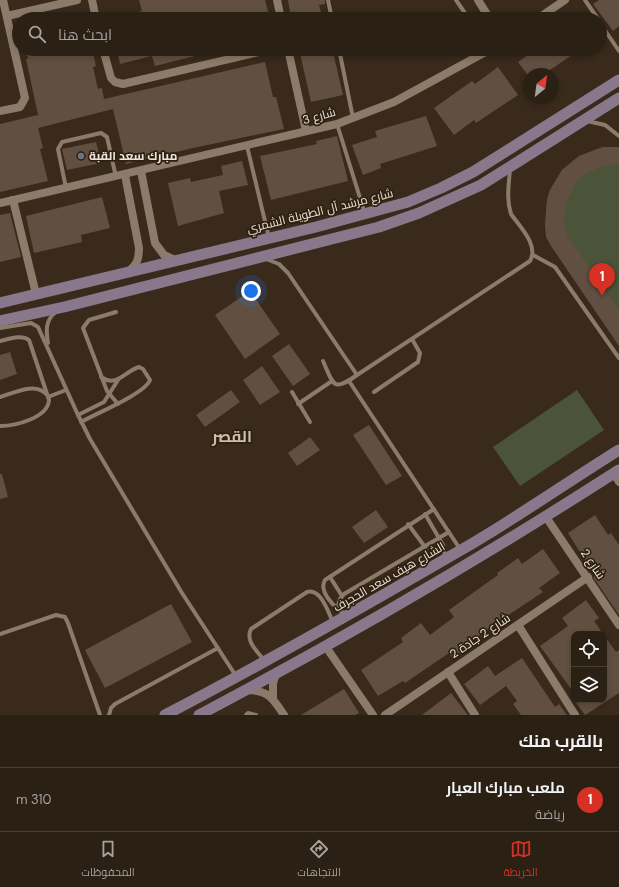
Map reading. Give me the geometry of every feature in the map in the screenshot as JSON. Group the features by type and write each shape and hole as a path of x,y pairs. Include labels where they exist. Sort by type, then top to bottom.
{"main road":[{"name":"شارع مرشد آل الطويلة الشمري","path":"0,303 295,232 408,202 473,172 619,80"},
{"path":"0,321 64,307 379,227 419,214 481,185 510,168 619,98 617,92 619,89"},
{"path":"582,122 583,116 600,102 599,97 593,96"},
{"path":"259,257 270,251 293,246 297,238 295,232"},
{"path":"0,309 23,303 36,294"},
{"name":"الشارع هيف سعد الحجرف","path":"165,715 238,678 335,624 461,550 619,450"},
{"path":"199,715 326,647 446,578 617,475"},
{"path":"442,561 439,574 446,578"},
{"path":"420,574 429,578 430,587"}],"street":[{"path":"3,0 12,39"},
{"path":"24,12 77,0"},
{"path":"92,0 95,12"},
{"path":"277,0 280,12"},
{"path":"478,0 483,12"},
{"path":"547,12 565,0"},
{"path":"7,16 12,15"},
{"path":"0,112 20,107 25,98 16,56"},
{"path":"105,56 109,75 118,84 241,56"},
{"path":"290,56 306,132"},
{"name":"شارع 3","path":"0,203 125,175 336,124 414,92 478,56"},
{"path":"141,171 155,243 164,255 175,260"},
{"path":"125,175 140,248 140,256 137,264 128,271"},
{"path":"13,200 36,294"},
{"name":"شارع 2","path":"546,517 619,625"},
{"name":"شارع 2 جادة 2","path":"385,715 588,578"},
{"path":"518,625 576,715"},
{"path":"326,647 373,715"},
{"path":"448,672 475,715"},
{"path":"276,674 273,683 273,698 284,715"},
{"path":"246,690 259,692 273,698"}],"lane":[{"path":"328,0 331,12"},
{"path":"456,0 464,12"},
{"path":"585,0 593,12"},
{"path":"607,33 619,51"},
{"path":"340,56 353,118"},
{"path":"582,122 605,125 619,136"},
{"path":"336,124 365,214"},
{"path":"66,188 58,149 62,142 101,133 107,138 116,177"},
{"path":"247,146 269,238"},
{"path":"323,362 332,381 338,386 343,385 530,260 533,254 532,243 511,214 508,198 510,168"},
{"path":"533,254 555,267 619,358"},
{"path":"259,257 279,264 288,273 357,375"},
{"path":"48,346 46,329 48,321 51,316 64,307"},
{"path":"116,312 89,320 83,328 108,394 118,404"},
{"path":"0,328 34,324 38,327 48,346 81,422 182,593 238,678"},
{"path":"0,341 19,337 29,340 48,396 48,404 44,412 35,417 9,426 0,426"},
{"path":"374,392 418,362 420,353 412,339"},
{"path":"81,422 118,404 146,387 150,380 143,369 139,367 118,379 111,381 101,377"},
{"path":"78,415 101,404 118,379"},
{"path":"298,404 332,381"},
{"path":"349,381 461,550"},
{"path":"0,397 37,388 42,390 48,396"},
{"path":"48,396 66,390"},
{"path":"292,392 310,422"},
{"path":"349,615 337,609 323,587 324,582 408,524 434,508"},
{"path":"425,514 445,549 442,561"},
{"path":"408,524 424,547"},
{"path":"337,609 342,596 449,532"},
{"path":"330,577 342,596"},
{"path":"266,663 250,642 249,636 251,629 307,592 312,591 317,593 335,624"},
{"path":"0,634 56,615 65,617 100,715"},
{"path":"109,715 111,708 115,704 218,648"},
{"path":"246,715 248,713 256,715"}],"green space":[{"path":"603,147 619,147 619,346 545,226 547,200 550,190 562,170 579,156"},
{"path":"577,390 604,430 520,486 493,447"}],"building":[{"path":"139,0 265,0 268,12 138,12 142,11"},
{"path":"288,0 325,0 325,4 319,5 321,12 290,12"},
{"path":"599,0 619,0 619,26 613,31 607,23 607,12 599,12 593,4"},
{"path":"27,56 94,56 96,66 93,67 98,89 102,88 104,99 265,62 273,97 276,97 284,129 126,164 113,109 38,128 43,148 40,149 48,181 0,192 0,124 38,115 26,59 28,59"},
{"path":"118,56 152,56 120,64"},
{"path":"152,56 195,56 155,66"},
{"path":"301,56 334,56 343,95 311,102"},
{"path":"526,56 571,56 553,68 523,69 518,62"},
{"path":"498,67 518,95 476,123 474,120 454,135 434,108 472,81 475,84"},
{"path":"426,116 437,146 380,164 381,168 363,175 352,145 377,137 375,131"},
{"path":"337,136 348,181 271,200 260,156 317,144 316,141"},
{"name":"مبارك سعد القبة","path":"96,142 101,163 67,170 62,149"},
{"path":"603,147 619,147 619,163 598,168 583,175 577,181 567,199 564,221 567,235 619,311 619,346 551,246 546,237 545,226 547,200 550,190 562,170 579,156"},
{"path":"242,161 248,185 219,191 224,213 178,226 168,183 190,178 191,182 223,175 221,166"},
{"path":"102,197 110,228 81,235 82,242 34,253 26,216"},
{"path":"10,213 21,257 0,262 0,215"},
{"path":"250,291 280,334 245,359 215,315"},
{"path":"289,344 310,374 293,386 272,356"},
{"path":"10,352 17,374 0,380 0,355"},
{"path":"262,366 280,392 260,405 243,380"},
{"path":"231,390 240,402 205,427 196,415"},
{"path":"369,425 402,476 386,485 353,435"},
{"path":"310,437 320,450 297,466 288,453"},
{"path":"0,474 2,474 8,497 0,499"},
{"path":"376,510 388,527 364,543 352,527"},
{"path":"595,515 608,535 611,533 619,545 619,615 593,577 595,576 568,533"},
{"path":"543,549 560,573 539,588 543,592 492,626 471,642 473,645 453,659 449,653 405,683 403,681 378,696 361,670 403,642 401,638 421,623 430,635 454,617 449,610 498,575 497,573 518,558 522,564"},
{"path":"586,600 599,618 594,621 601,631 571,631 571,689 540,646 568,626 562,618"},
{"path":"171,604 192,642 105,688 85,650"},
{"path":"607,639 616,652 619,650 619,693 607,701"},
{"path":"522,658 555,707 559,704 567,715 521,715 513,704 517,701 506,686 480,705 464,684 488,666 495,676"},
{"path":"344,689 359,713 355,715 301,715"},
{"path":"451,693 468,715 422,715"},
{"path":"576,703 604,703 585,715"}],"place":[{"name":"مبارك سعد القبة","path":"81,156"},
{"name":"ملعب مبارك العيار","path":"602,296"}],"district":[{"name":"القصر","path":"232,436"}]}
